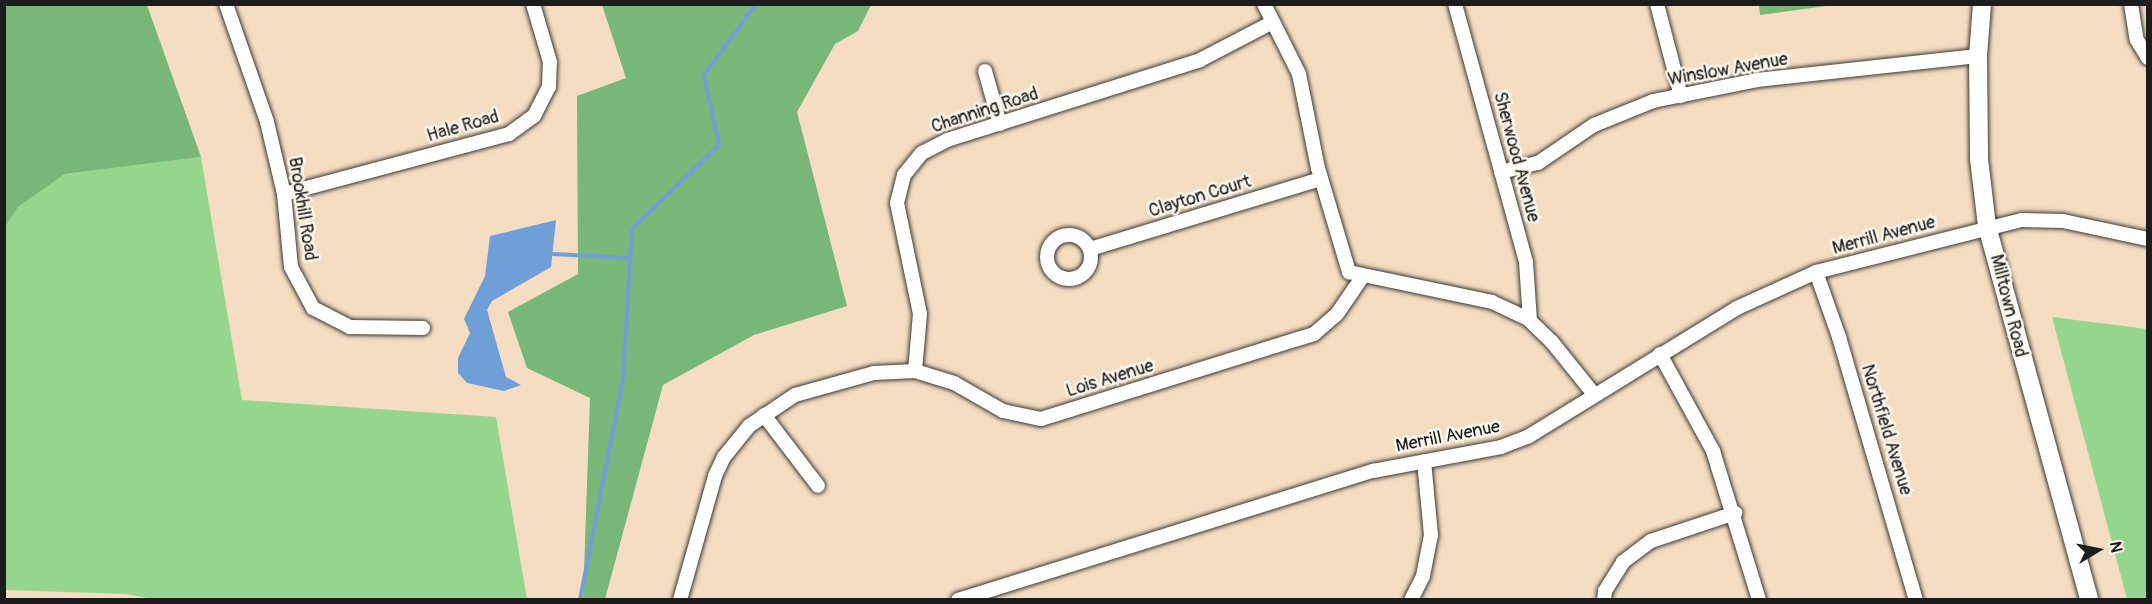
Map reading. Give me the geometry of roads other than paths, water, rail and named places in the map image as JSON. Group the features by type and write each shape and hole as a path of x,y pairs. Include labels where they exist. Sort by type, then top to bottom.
{"street":[{"name":"Brookhill Road","path":"226,4 267,122 284,194 291,267 313,308 350,327 423,328"},
{"name":"Hale Road","path":"284,194 509,134 534,116 549,87 550,62 533,4"},
{"path":"1264,4 1299,74 1321,179 1349,272 1492,302 1530,320 1593,393"},
{"name":"Sherwood Avenue","path":"1455,4 1526,262 1530,320"},
{"path":"1658,4 1681,96"},
{"name":"Milltown Road","path":"1982,4 1978,56 1979,159 1987,226 2089,600"},
{"path":"2131,4 2137,40 2148,58"},
{"name":"Channing Road","path":"915,372 920,314 898,217 900,189 912,163 934,145 1200,60 1273,22"},
{"name":"Winslow Avenue","path":"1501,172 1538,163 1594,124 1653,101 1757,80 1978,56"},
{"path":"985,71 1000,124"},
{"name":"Clayton Court","path":"1090,249 1321,179"},
{"name":"Merrill Avenue","path":"958,600 1239,510 1373,471 1468,455 1529,436 1593,393 1737,308 1816,272 1987,226 2022,220 2063,220 2148,239"},
{"name":"Northfield Avenue","path":"1816,272 1842,348 1916,600"},
{"name":"Lois Avenue","path":"680,600 715,476 734,440 764,415 811,389 874,373 915,372 954,383 1003,411 1041,419 1314,334 1337,314 1363,276"},
{"path":"1660,354 1713,451 1735,513 1759,600"},
{"path":"764,415 818,486"},
{"path":"1420,597 1431,535 1425,461"},
{"path":"1604,600 1605,591 1623,562 1651,541 1735,513"}],"water":[{"path":"556,220 551,267 492,301 487,310 506,377 521,385 504,391 467,383 458,373 458,358 470,333 464,319 485,276 490,236"}],"waterway":[{"path":"580,600 623,379 632,229 719,145 704,75 756,4"},
{"path":"553,254 631,258"}]}
